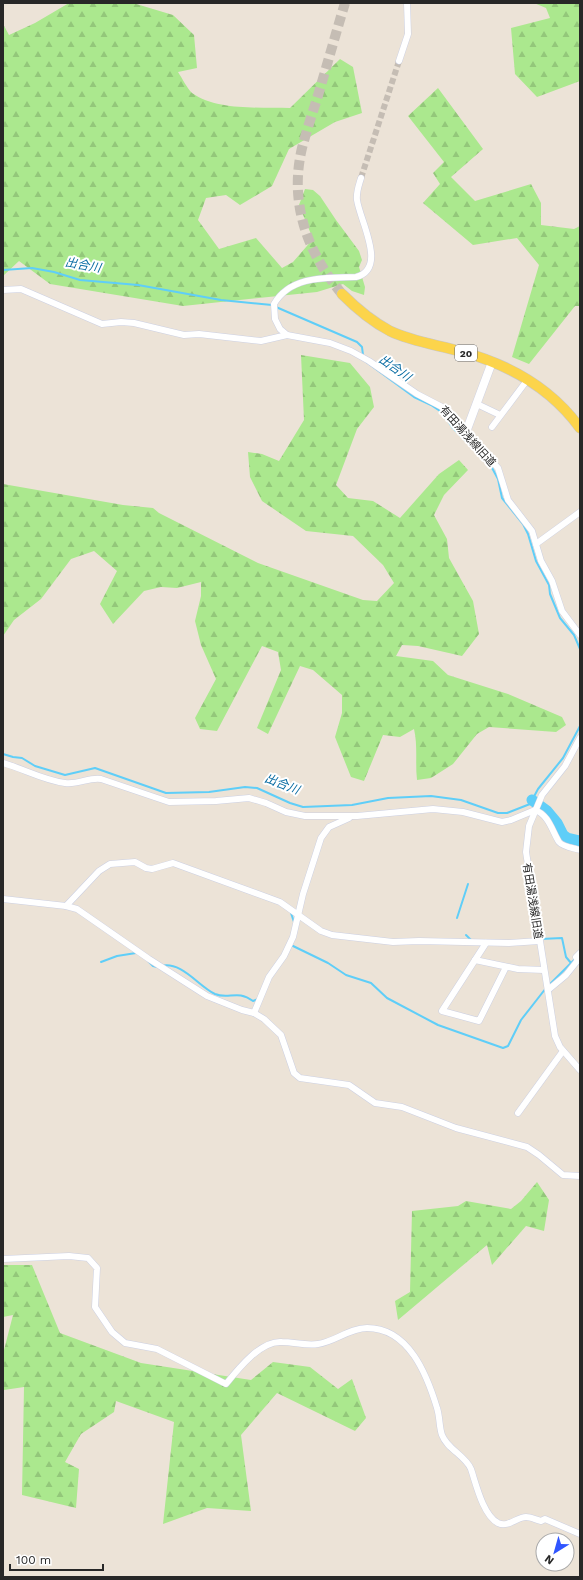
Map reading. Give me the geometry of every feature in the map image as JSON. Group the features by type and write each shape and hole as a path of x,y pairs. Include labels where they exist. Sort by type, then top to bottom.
{"main road":[{"name":"20","path":"342,294 372,320 397,334 492,362 528,379 556,402 580,428"}],"street":[{"path":"399,61 408,34 407,3"},
{"path":"287,335 280,329 273,314 274,304 284,292 294,286 312,280 362,276 371,265 372,257 370,245 357,200 361,178"},
{"path":"3,290 21,290 102,324 121,322 134,323 152,329 184,335 233,337 261,341 287,335"},
{"name":"有田湯浅線旧道","path":"287,335 330,343 356,353 416,394 440,405 498,468 508,500 529,526 541,561 552,581 564,616 580,636"},
{"path":"466,432 492,362"},
{"path":"492,427 528,379"},
{"path":"477,404 500,415"},
{"path":"536,544 580,512"},
{"name":"有田湯浅線旧道","path":"580,738 568,761 545,790 535,810 529,826 526,852 555,1036 563,1051 580,1070"},
{"path":"3,763 21,769 33,776 66,784 90,779 101,780 169,802 216,801 249,798 298,815 357,816 432,809 463,812 502,822 535,810 546,818 560,842 568,847 580,850"},
{"path":"254,1013 269,977 288,949 297,925 298,915 308,878 324,833 338,822 357,816"},
{"path":"66,906 99,871 110,864 135,862 146,868 152,869 172,863 186,866 280,902 321,931 332,935 393,942 419,941 486,943 539,941"},
{"path":"3,899 66,906 77,909 207,996 242,1010 254,1013 264,1019 281,1035 297,1077 349,1085 375,1102 402,1107 456,1128 527,1147 563,1174 580,1176"},
{"path":"486,943 442,1010 479,1020 506,967"},
{"path":"548,990 566,975 579,961 576,957 580,953"},
{"path":"476,960 506,967 527,970 544,970"},
{"path":"518,1113 563,1051"},
{"path":"3,1259 69,1256 88,1258 97,1268 95,1307 112,1332 125,1343 157,1349 226,1384 242,1366 270,1344 283,1342 301,1345 326,1343 366,1328 382,1331 410,1349 417,1359 438,1409 442,1436 471,1468 480,1498 490,1517 499,1524 505,1524 526,1517 541,1521 544,1519 580,1534"}],"green space":[{"path":"69,3 133,3 173,15 194,35 197,68 178,72 192,93 202,99 214,103 253,108 290,108 340,59 353,67 362,113 335,122 289,149 272,186 240,205 226,195 206,198 198,220 219,249 256,238 282,268 293,262 313,239 299,205 305,189 313,190 320,196 359,251 362,260 359,267 365,287 364,295 352,291 343,284 317,292 183,306 50,284 19,261 3,276 3,24 9,35 35,23"},
{"path":"534,3 580,3 580,81 537,97 515,74 511,28 550,18 546,8"},
{"path":"438,88 483,149 451,177 475,201 531,184 541,203 541,225 574,229 580,226 580,306 575,306 529,364 512,357 539,265 517,238 473,245 423,203 440,184 433,173 444,162 408,116"},
{"path":"301,355 350,363 370,387 374,407 357,429 336,485 348,498 373,501 400,518 439,474 459,460 468,470 444,495 434,515 447,539 449,558 473,601 479,634 462,656 418,646 402,645 396,656 433,661 448,675 508,694 562,717 566,725 556,732 489,727 477,734 453,764 431,778 417,780 416,742 414,729 400,737 383,735 364,781 351,777 335,737 342,713 342,695 313,670 300,666 268,734 257,728 281,670 278,652 262,646 217,731 200,729 195,718 216,679 201,645 195,621 201,596 201,582 177,588 161,587 144,591 113,624 100,604 117,571 94,551 71,559 41,599 14,620 3,636 3,484 123,505 153,508 159,513 258,563 363,600 377,601 394,583 383,565 353,536 306,531 262,501 250,477 248,452 262,454 279,461 304,420"},
{"path":"537,1182 549,1200 544,1231 526,1226 492,1265 487,1245 398,1320 395,1301 410,1292 412,1211 458,1206 466,1201 511,1209 521,1201"},
{"path":"3,1265 32,1265 60,1333 141,1363 251,1380 273,1362 310,1367 338,1389 352,1379 366,1418 355,1431 277,1393 241,1435 251,1511 207,1508 163,1524 174,1422 116,1401 114,1412 81,1434 65,1462 79,1469 76,1508 22,1495 24,1387 4,1390 3,1354 13,1315 3,1317"}],"waterway":[{"name":"出合川","path":"3,270 32,268 54,272 80,280 138,285 221,300 272,305"},
{"name":"出合川","path":"276,307 357,342 362,347 363,355"},
{"name":"出合川","path":"365,361 414,397 431,405 443,413 452,427 491,466 498,479 502,498 523,524 528,534 536,561 549,585 550,594 560,618 574,635 580,649"},
{"name":"出合川","path":"580,672 580,688"},
{"name":"出合川","path":"3,754 22,758 35,766 65,775 95,768 166,793 209,792 245,787 257,788 290,803 303,807 352,805 388,798 431,796 461,800 498,813 507,813 530,804 538,789 563,758 580,726"},
{"name":"出合川","path":"532,800 547,811 557,823 563,835 567,838 580,841"},
{"path":"457,918 468,884"},
{"path":"291,913 294,922"},
{"path":"466,935 471,940"},
{"path":"541,939 562,938 566,957 571,963"},
{"path":"291,945 328,963 346,975 371,983 387,998 438,1025 503,1048 508,1046 521,1020 546,988"},
{"path":"101,962 117,956 136,953"},
{"path":"549,985 575,959"},
{"path":"148,961 153,966 157,967"},
{"path":"161,966 169,965 176,967 220,996 238,995 253,1001 258,999"}],"tunnel":[{"path":"342,294 319,261 311,244 304,226 298,188 302,148 345,3"},
{"path":"361,178 399,61"}]}
